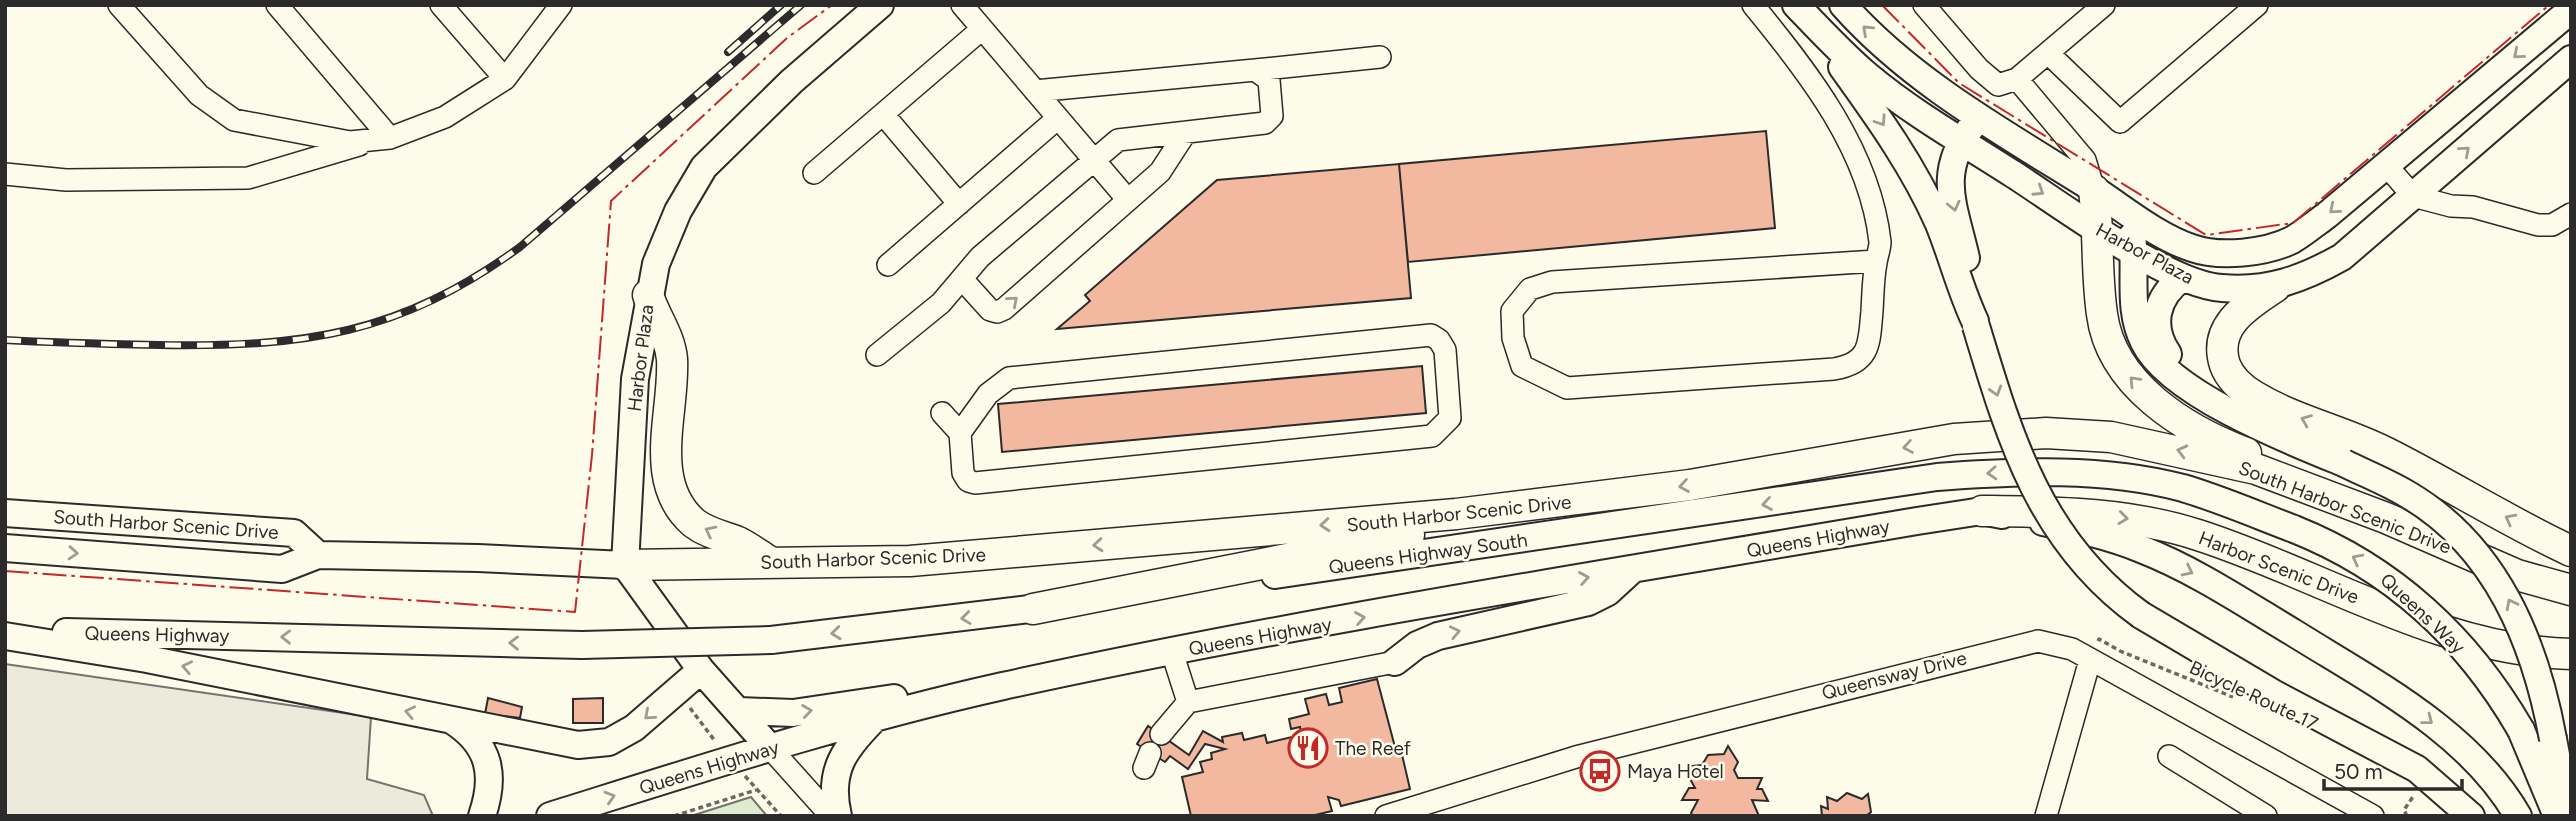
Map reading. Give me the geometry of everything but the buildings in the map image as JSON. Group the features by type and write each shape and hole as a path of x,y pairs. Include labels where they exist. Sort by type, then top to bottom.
{"highway":[{"path":"2094,190 2102,314 2107,339 2126,373 2165,409 2224,444 2309,477 2386,518"},
{"path":"2275,287 2245,306 2225,331 2222,346 2225,365 2234,380 2253,396 2385,452 2571,551"},
{"path":"648,295 669,340 672,361 667,433 668,478 674,497 683,511 705,530 743,545 770,562"},
{"name":"South Harbor Scenic Drive","path":"625,565 910,561 1588,500 1954,439 2046,433 2111,437 2256,469 2386,518 2517,575 2571,590"},
{"path":"1033,609 1588,500"},
{"name":"Harbor Scenic Drive","path":"1982,511 2081,513 2138,520 2196,534 2275,562 2464,637 2503,647 2571,654"}],"main road":[{"name":"Harbor Plaza","path":"625,565 635,379 648,295 666,236 704,167 792,81 880,5"},
{"name":"Harbor Plaza","path":"1843,5 1897,58 1979,116 2094,190 2194,249 2228,252 2258,250 2291,240 2327,215 2571,10"},
{"name":"Harbor Plaza","path":"1797,6 1868,77 1961,141 2134,251 2182,278 2220,289 2275,287 2306,277 2342,257 2571,59"},
{"path":"1797,6 1908,163 1939,225 1962,292 1976,323 2008,430 2035,494 2076,554 2116,597 2141,615 2273,693 2417,769 2471,816"},
{"path":"1976,323 1972,283 1951,192 1951,162 1961,141 1979,116"},
{"path":"2129,212 2134,251 2134,302 2143,342 2169,372 2263,430 2344,463 2407,494 2435,514 2475,551 2498,581 2510,602 2538,669 2568,816"},
{"path":"2182,278 2165,292 2159,304 2157,328 2160,342 2171,360 2203,395"},
{"name":"Queens Highway South","path":"771,640 1033,609 1937,477 1996,472 2085,472"},
{"name":"Queens Way","path":"2085,472 2183,488 2294,528 2372,566 2429,613 2483,671 2521,730 2557,816"},
{"path":"1982,511 2091,532 2141,549 2220,588 2417,711 2484,769 2518,816"},
{"name":"Queens Highway","path":"550,816 876,717 1093,668 1632,570 1982,511"},
{"name":"South Harbor Scenic Drive","path":"5,513 294,533 318,555"},
{"name":"South Harbor Scenic Drive","path":"5,548 282,569 318,555 478,558 625,565"},
{"path":"625,565 701,670 771,749"},
{"path":"1395,662 1417,645 1438,636 1588,602 1608,592 1632,570"},
{"name":"Queens Highway","path":"5,630 582,645 771,640"},
{"path":"5,636 147,659 578,745 609,743 634,728 701,670"},
{"path":"739,711 793,713 1093,668"},
{"path":"838,816 836,772 857,736 876,717"},
{"path":"453,721 472,733 486,756 490,783 482,816"}],"street":[{"path":"119,5 199,94 234,120 350,142 385,138"},
{"path":"276,5 385,138"},
{"path":"441,5 505,79"},
{"path":"5,174 66,180 247,178 385,138 444,117 505,79 561,5"},
{"path":"962,5 1128,200"},
{"path":"1753,5 1805,67 1858,161 1876,219 1880,246 1876,261 1870,342 1864,356 1852,366 1567,388 1522,366 1513,338 1512,311 1530,289 1552,282 1876,261"},
{"path":"1924,5 1979,69 1998,85 2017,79 2104,5"},
{"path":"2049,54 2120,122 2257,5"},
{"path":"814,173 982,29"},
{"path":"1035,91 1380,57"},
{"path":"877,355 941,303 980,257 1118,140 1265,123 1272,116 1269,80 1255,70"},
{"path":"2017,79 2085,160 2094,190"},
{"path":"883,114 960,204"},
{"path":"888,265 1058,118"},
{"path":"962,279 990,310 997,312 1004,309 1160,172 1186,132"},
{"path":"2386,165 2413,196 2451,206 2473,207 2538,225 2552,225 2571,214"},
{"path":"942,414 960,433 963,473 968,481 975,483 1432,436 1450,418 1446,350 1439,340 1431,335 1009,378 988,394 960,433"},
{"name":"Queensway Drive","path":"1386,816 1576,757 2019,643 2038,641 2072,649 2373,816"},
{"path":"1172,652 1188,702"},
{"path":"2046,816 2090,660"},
{"path":"1161,734 1188,702 1395,662"},
{"path":"771,749 831,816"},
{"path":"2169,756 2266,816"}],"path":[{"name":"Bicycle Route 17","path":"2090,660 2099,639 2120,651 2245,702"},
{"path":"687,701 693,717 723,750"},
{"path":"674,816 756,790 781,816"},
{"path":"2407,816 2404,810 2417,790"}],"green space":[{"path":"751,797 767,816 691,816"}],"shaded area":[{"path":"5,664 371,717 367,779 424,795 433,816 5,816"}],"railway":[{"path":"728,52 781,5"},
{"path":"5,340 159,345 260,343 349,330 433,300 476,277 520,247 801,5"}],"power":[{"path":"5,571 575,612 592,455 611,201 787,38 832,5"},
{"path":"1882,5 1959,83 2206,235 2293,223 2549,5"}],"place":[{"name":"The Reef","path":"1308,748"},
{"name":"Maya Hotel","path":"1600,771"}]}
